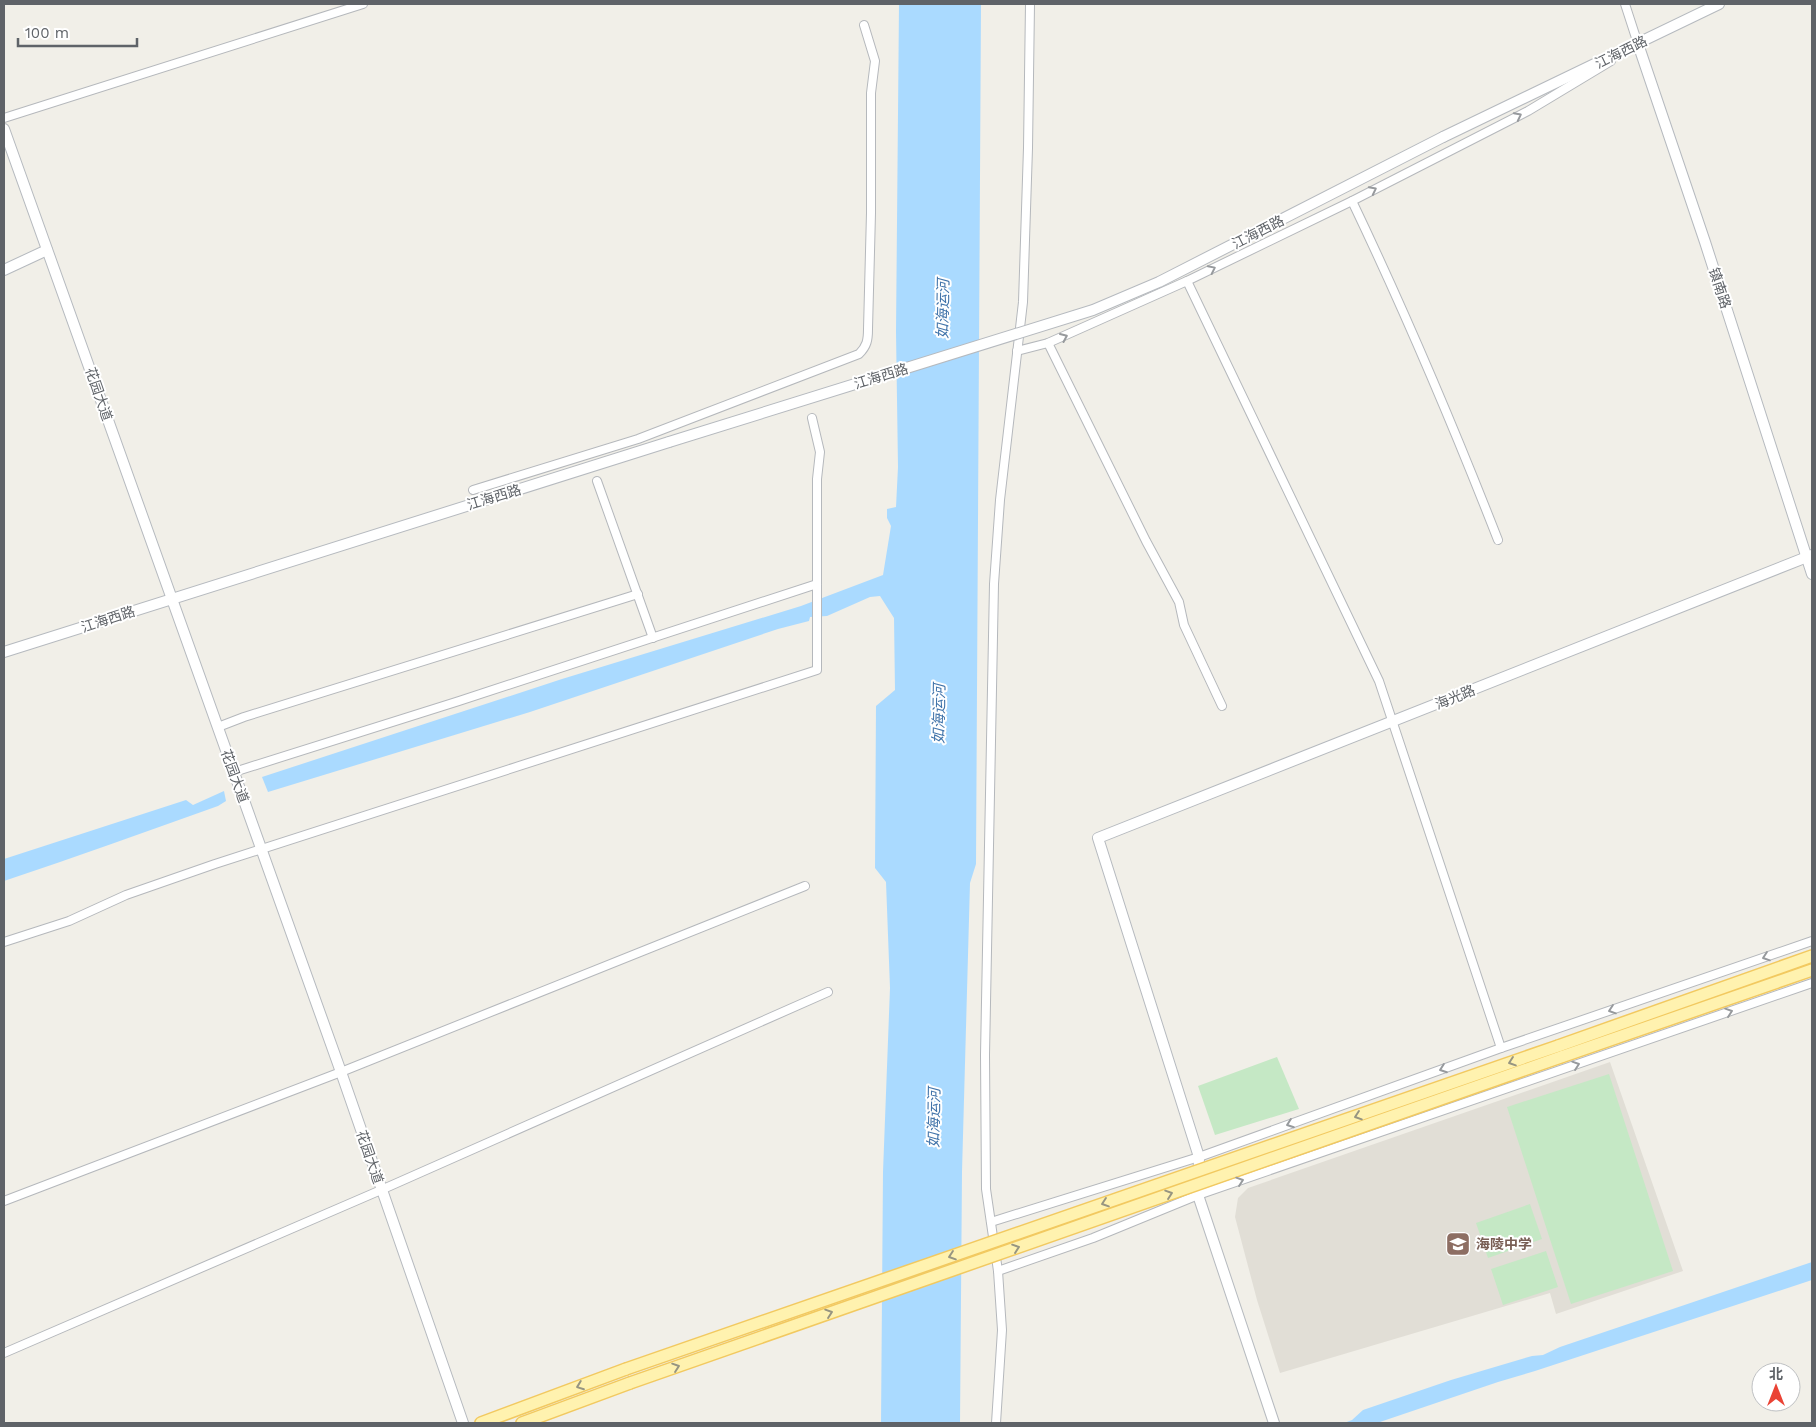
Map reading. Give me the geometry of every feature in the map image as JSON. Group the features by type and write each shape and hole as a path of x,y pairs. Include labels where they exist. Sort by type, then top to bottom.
{"main road":[{"path":"522,1423 1559,1052 1812,956"},
{"path":"481,1423 626,1369 1559,1052 1812,970"}],"street":[{"path":"4,118 363,4"},
{"path":"996,1423 1002,1330 998,1271 986,1189 985,1055 994,584 1000,500 1023,282 1028,148 1030,4"},
{"name":"镇南路","path":"1625,4 1809,556 1812,574"},
{"name":"江海西路","path":"4,652 1093,310 1159,282 1443,137 1719,4"},
{"path":"473,490 638,439 859,354 865,349 868,342 871,93 875,61 864,25"},
{"path":"1017,351 1048,343 1187,281 1352,201 1528,111 1638,44"},
{"name":"花园大道","path":"4,129 341,1072 463,1423"},
{"path":"1352,201 1394,290 1465,456 1498,540"},
{"path":"4,270 47,250"},
{"path":"1187,281 1379,681 1501,1048"},
{"path":"1048,343 1146,542 1179,602 1184,626 1222,706"},
{"path":"4,942 69,921 126,895 261,849 817,670 818,479 820,452 812,418"},
{"path":"598,481 653,638"},
{"name":"海光路","path":"1199,1157 1098,838 1809,556"},
{"path":"234,772 460,701 817,584"},
{"path":"218,727 638,594"},
{"path":"4,1201 341,1072 805,886"},
{"path":"991,1222 1199,1157 1501,1048 1812,941"},
{"path":"998,1271 1093,1238 1198,1195 1812,983"},
{"path":"4,1353 381,1190 828,992"},
{"path":"1199,1157 1198,1195 1274,1423"}],"shaded area":[{"name":"海陵中学","path":"1610,1062 1683,1271 1556,1314 1550,1293 1280,1373 1257,1300 1235,1217 1238,1198 1248,1188"}],"green space":[{"path":"1277,1057 1299,1109 1215,1135 1198,1086"},
{"path":"1609,1074 1673,1271 1571,1304 1507,1107"},
{"path":"1530,1204 1542,1239 1488,1258 1476,1223"},
{"path":"1546,1251 1558,1287 1503,1305 1491,1269"}],"water":[{"name":"如海运河","path":"899,4 981,4 976,864 970,883 962,1172 960,1423 881,1423 883,1172 890,988 886,882 875,868 876,706 895,690 894,618 880,596 870,597 827,616 810,617 809,621 778,629 530,712 268,792 262,777 562,679 801,606 883,575 891,526 887,518 887,509 896,507 898,467 896,332"},
{"path":"224,791 226,801 218,806 4,881 4,859 186,800 193,805"},
{"path":"1812,1262 1812,1280 1377,1423 1344,1423 1352,1420 1363,1410 1451,1380 1532,1356 1543,1355 1560,1347"}],"place":[{"name":"海陵中学","path":"1458,1244"}]}
